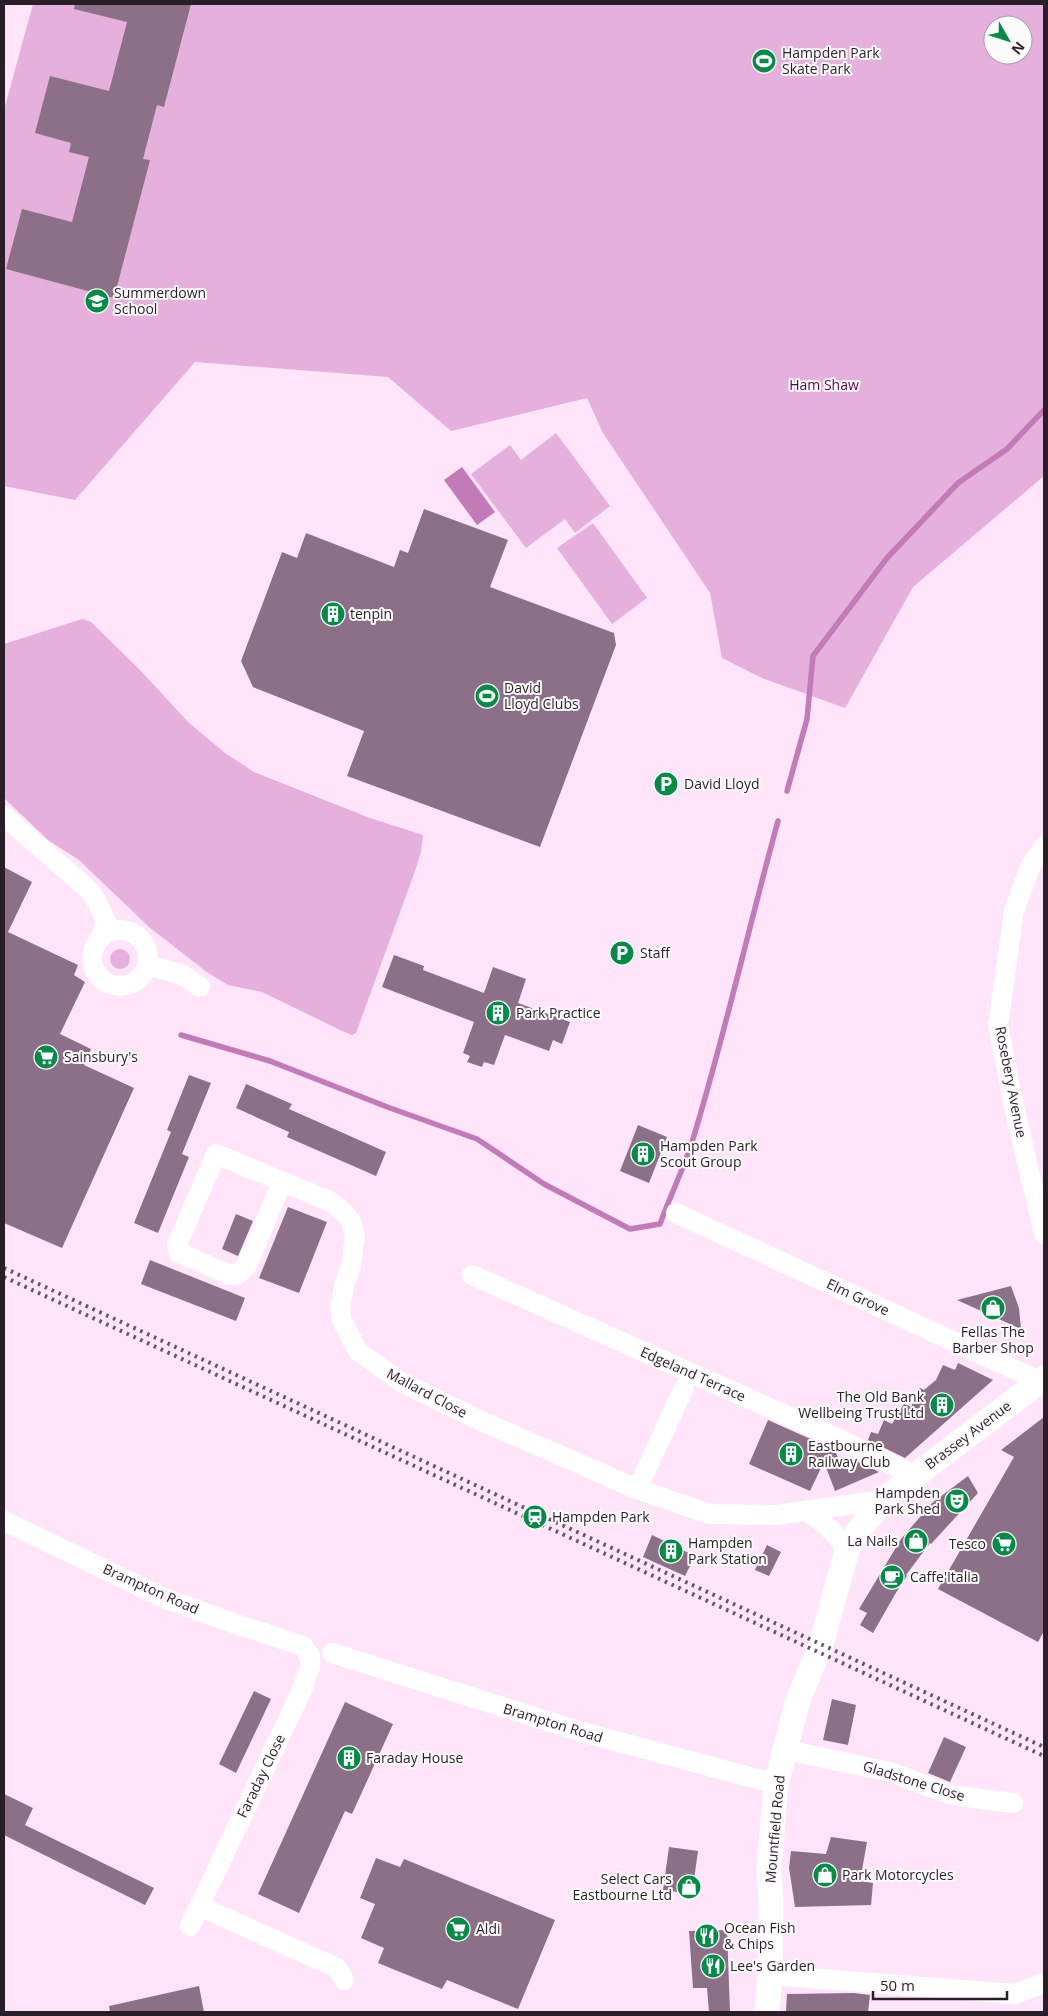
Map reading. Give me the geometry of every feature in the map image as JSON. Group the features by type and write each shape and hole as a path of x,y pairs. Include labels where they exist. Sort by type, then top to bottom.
{"street":[{"path":"4,816 89,890 97,902 106,922 101,936 96,943 92,960 94,968 104,981 113,985 130,984 137,980 147,966 148,956 142,940 127,930 118,929 109,931 101,936"},
{"name":"Rosebery Avenue","path":"1044,846 1030,868 1014,911 998,1025 1014,1106 1044,1234"},
{"path":"147,966 183,975 200,987"},
{"name":"Mallard Close","path":"282,1182 247,1265 238,1274 230,1275 179,1253 177,1245 216,1154 331,1202 351,1222 356,1236 340,1308 342,1321 358,1351 401,1382 637,1488 710,1514 776,1515 883,1500"},
{"name":"Elm Grove","path":"676,1213 1042,1379"},
{"name":"Edgeland Terrace","path":"472,1275 839,1439 914,1475"},
{"name":"Brassey Avenue","path":"817,1652 847,1550 857,1532 883,1500 1042,1379"},
{"path":"637,1488 684,1388"},
{"path":"806,1511 822,1520 836,1534 847,1550"},
{"name":"Brampton Road","path":"4,1521 162,1597 303,1646"},
{"name":"Faraday Close","path":"190,1926 302,1690 310,1667 310,1656 303,1646"},
{"name":"Mountfield Road","path":"767,2012 770,1975 768,1870 776,1784 798,1700 817,1652"},
{"name":"Brampton Road","path":"332,1653 582,1732 776,1784"},
{"name":"Gladstone Close","path":"786,1750 890,1772 951,1795 1013,1803"},
{"path":"198,1906 337,1968 344,1980"},
{"path":"770,1975 1015,1994 1044,1983"}],"green space":[{"name":"Ham Shaw","path":"33,4 1044,4 1044,476 913,587 845,708 762,678 722,658 710,593 603,433 587,398 451,431 388,377 195,362 75,500 4,486 4,110"},
{"path":"556,433 610,506 575,533 565,519 526,548 471,474 510,445 521,460"},
{"path":"593,523 647,598 612,624 557,548"},
{"path":"82,619 91,622 141,671 189,723 225,753 254,772 370,818 423,835 421,852 415,871 356,1033 352,1035 340,1030 262,992 228,985 208,973 149,927 79,860 48,840 4,798 4,644"},
{"path":"116,949 124,949 130,955 130,963 124,969 116,969 110,963 110,955"}],"shaded area":[{"path":"462,467 495,512 477,525 444,480"}],"building":[{"path":"75,4 191,4 164,107 157,105 143,159 150,160 114,298 6,269 22,209 72,222 89,157 69,152 71,143 35,133 50,76 109,91 127,22 74,9"},
{"name":"David Lloyd Clubs","path":"424,509 508,540 490,587 614,633 616,645 540,847 347,776 364,731 253,687 241,661 282,552 297,558 306,533 394,567 400,550 408,553"},
{"name":"Sainsbury's","path":"4,867 32,882 8,932 78,965 74,975 85,982 60,1034 91,1049 84,1065 134,1088 62,1248 4,1223"},
{"name":"Park Practice","path":"394,955 424,966 423,970 484,993 493,967 526,979 518,1003 570,1022 562,1044 553,1040 549,1051 505,1035 494,1065 484,1062 482,1067 467,1062 470,1056 463,1053 474,1022 382,987"},
{"path":"189,1075 211,1083 182,1154 189,1157 158,1233 134,1223 171,1132 167,1130"},
{"path":"246,1084 292,1104 289,1109 386,1152 376,1176 287,1137 289,1132 236,1108"},
{"name":"Hampden Park Scout Group","path":"638,1125 667,1137 649,1183 620,1171"},
{"path":"288,1207 327,1222 299,1293 259,1278"},
{"path":"236,1214 253,1221 238,1256 222,1249"},
{"path":"150,1260 245,1298 236,1321 141,1284"},
{"path":"1011,1286 1019,1308 1021,1329 957,1300"},
{"path":"958,1363 993,1380 905,1458 868,1440 871,1432 878,1434 884,1420 892,1424 904,1404 911,1407 920,1388 924,1390 936,1380 943,1365 955,1370"},
{"name":"Tesco","path":"1044,1417 1044,1631 1038,1642 938,1589 1014,1457 1001,1450"},
{"name":"Eastbourne Railway Club","path":"768,1420 835,1450 841,1466 855,1460 879,1472 835,1491 824,1462 810,1491 749,1464"},
{"path":"968,1476 978,1493 930,1543 906,1575 873,1633 860,1625 867,1613 859,1609 901,1539 932,1503"},
{"path":"652,1535 695,1556 685,1576 643,1557"},
{"path":"767,1545 781,1552 769,1576 755,1570"},
{"path":"254,1691 271,1699 236,1773 219,1764"},
{"path":"832,1699 856,1705 848,1745 823,1740"},
{"path":"345,1702 393,1724 352,1814 345,1811 299,1913 258,1894"},
{"path":"944,1737 966,1747 950,1782 928,1773"},
{"path":"4,1794 33,1808 25,1825 154,1888 145,1905 4,1835"},
{"name":"Park Motorcycles","path":"831,1837 867,1842 860,1881 873,1883 871,1905 795,1907 789,1868 791,1851 826,1854"},
{"path":"669,1847 698,1851 692,1894 663,1890"},
{"name":"Aldi","path":"376,1858 400,1867 404,1859 555,1920 518,2009 447,1980 442,1989 378,1963 384,1948 361,1938 375,1904 360,1898"},
{"path":"727,1930 730,2012 709,2012 707,1988 693,1988 689,1931"},
{"path":"199,1986 204,2012 110,2012 109,2006"},
{"path":"854,1993 870,1995 868,2012 786,2012 787,1994"}],"waterway":[{"path":"787,791 807,719 813,656 887,558 958,483 1007,449 1044,410"},
{"path":"181,1035 270,1061 390,1108 477,1139 544,1184 630,1229 660,1224 689,1150 705,1099 778,821"}],"railway":[{"path":"4,1268 1044,1747"},
{"path":"4,1277 1044,1756"}],"place":[{"name":"Hampden Park Skate Park","path":"764,61"},
{"name":"Summerdown School","path":"97,301"},
{"name":"tenpin","path":"333,614"},
{"name":"David Lloyd Clubs","path":"487,696"},
{"name":"David Lloyd","path":"666,784"},
{"name":"Staff","path":"622,953"},
{"name":"Park Practice","path":"498,1013"},
{"name":"Sainsbury's","path":"46,1057"},
{"name":"Hampden Park Scout Group","path":"643,1154"},
{"name":"Fellas The Barber Shop","path":"993,1308"},
{"name":"The Old Bank Wellbeing Trust Ltd","path":"942,1405"},
{"name":"Eastbourne Railway Club","path":"791,1454"},
{"name":"Hampden Park Shed","path":"957,1501"},
{"name":"Hampden Park","path":"535,1517"},
{"name":"La Nails","path":"916,1541"},
{"name":"Tesco","path":"1004,1544"},
{"name":"Hampden Park Station","path":"671,1551"},
{"name":"Caffe'Italia","path":"892,1577"},
{"name":"Faraday House","path":"349,1758"},
{"name":"Park Motorcycles","path":"825,1875"},
{"name":"Select Cars Eastbourne Ltd","path":"689,1887"},
{"name":"Aldi","path":"458,1929"},
{"name":"Ocean Fish & Chips","path":"707,1936"},
{"name":"Lee's Garden","path":"713,1966"}]}
